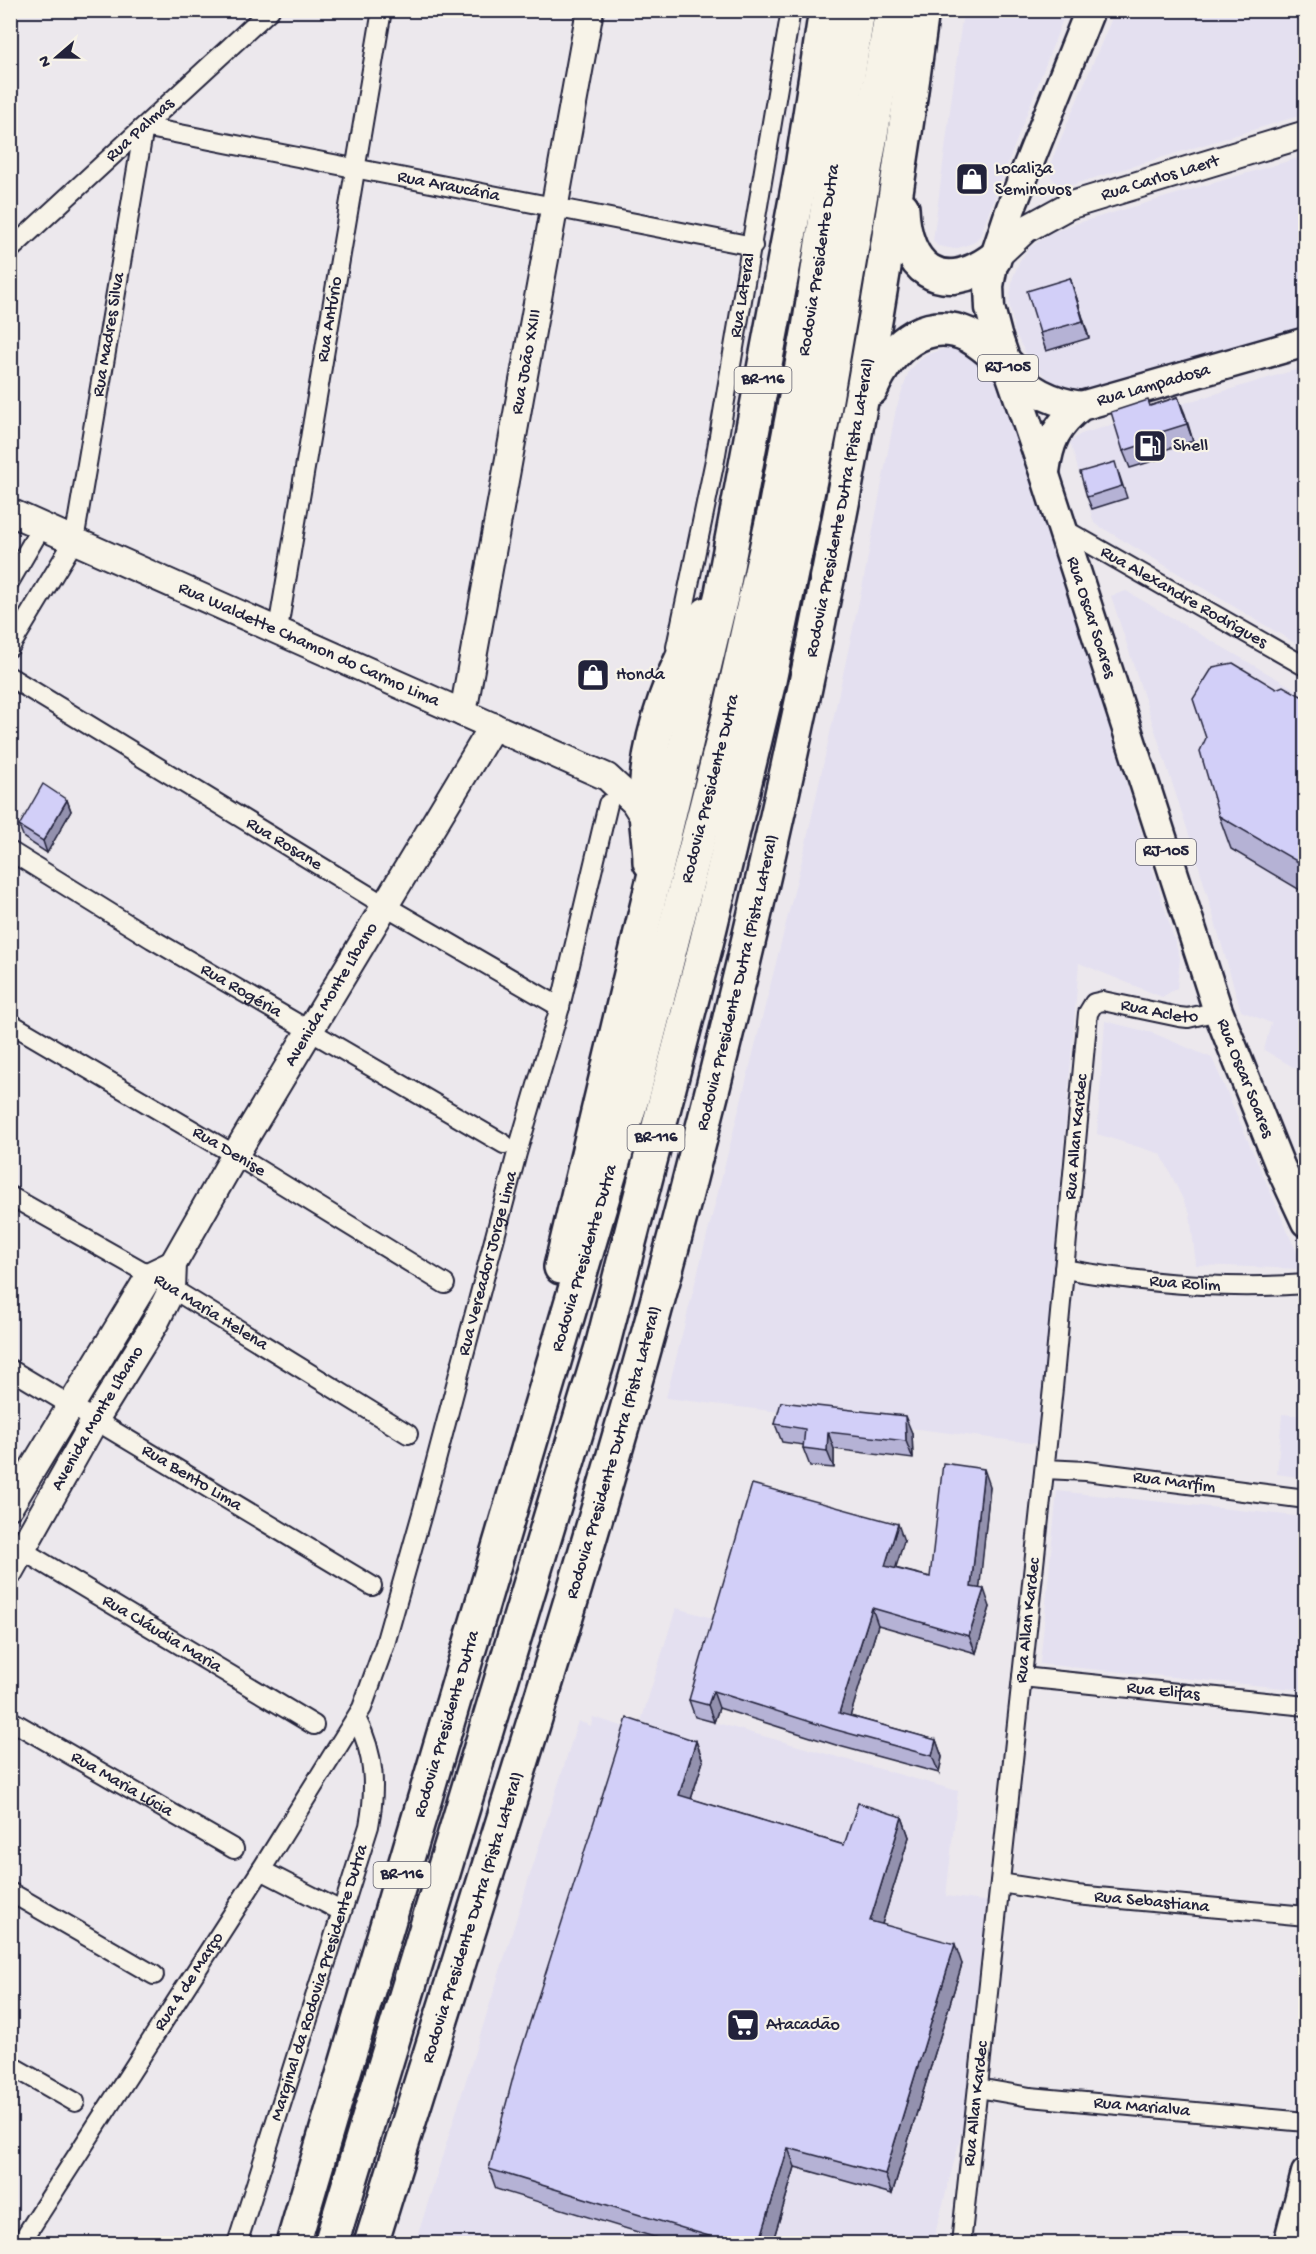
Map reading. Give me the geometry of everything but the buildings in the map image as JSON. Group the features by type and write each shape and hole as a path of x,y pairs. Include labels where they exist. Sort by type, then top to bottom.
{"highway":[{"name":"BR-116","path":"512,1507 599,1101 651,894 722,593 802,167 826,10"},
{"name":"Rodovia Presidente Dutra","path":"293,2244 634,1091 729,716 775,509 809,328 858,10"},
{"name":"Rodovia Presidente Dutra","path":"331,2244 602,1347 706,944 769,681 824,411 892,10"},
{"name":"Rodovia Presidente Dutra (Pista Lateral)","path":"371,2244 573,1594 687,1191 795,738 859,418 902,160 922,10"},
{"path":"902,160 903,224 908,246 917,262 930,271 948,276 972,272 994,258"},
{"path":"859,418 879,371 892,352 914,337 934,330 950,330 967,335 986,346 1008,366"},
{"path":"651,894 650,851 646,821 649,767 669,684 689,642 722,593"}],"main road":[{"name":"Rua Oscar Soares","path":"1090,10 1011,208 994,258 989,297 993,320 1218,1011 1305,1222"},
{"name":"Rua Lampadosa","path":"1045,475 1052,436 1060,424 1081,406 1305,342"},
{"path":"1008,366 1022,382 1036,392 1054,400 1081,406"},
{"path":"1288,2244 1305,2173"}],"street":[{"name":"Rua Palmas","path":"10,250 270,10"},
{"name":"Rua Antúrio","path":"278,629 382,10"},
{"name":"Rua João XXIII","path":"463,713 590,10"},
{"name":"Rua Lateral","path":"669,684 715,460 753,246 791,10"},
{"name":"Rua Araucária","path":"144,127 753,246"},
{"name":"Rua Madres Silva","path":"74,541 144,127"},
{"name":"Rua Carlos Laert","path":"994,258 1026,228 1068,206 1305,134"},
{"name":"Rua Waldette Chamon do Carmo Lima","path":"10,512 607,777 634,802 646,821"},
{"path":"10,581 42,526"},
{"name":"Rua Alexandre Rodrigues","path":"1062,528 1305,667"},
{"path":"10,647 74,541"},
{"name":"Rua Rosane","path":"10,677 384,905 560,1007"},
{"name":"Avenida Monte Líbano","path":"15,1555 155,1323 173,1277 235,1155 493,726"},
{"name":"Rua Waldette Chamon do Carmo Lima","path":"607,777 630,778 638,776 649,767"},
{"name":"Rua Vereador Jorge Lima","path":"357,1720 385,1644 517,1153 560,1007 608,804"},
{"name":"Rua Rogéria","path":"10,851 152,939 504,1144"},
{"name":"Rua Acleto","path":"1099,1001 1188,1018 1218,1011"},
{"name":"Rua Allan Kardec","path":"961,2244 1045,1468 1088,1013 1090,1007 1099,1001"},
{"name":"Rua Denise","path":"10,1023 235,1155 445,1284"},
{"name":"Rua Maria Helena","path":"10,1196 150,1275"},
{"name":"Rua Rolim","path":"1064,1269 1158,1281 1305,1284"},
{"path":"150,1275 173,1277"},
{"name":"Avenida Monte Líbano","path":"10,1506 150,1275"},
{"name":"Rua Maria Helena","path":"173,1277 408,1434"},
{"name":"Rua Bento Lima","path":"10,1369 372,1586"},
{"name":"Rua Marfim","path":"1045,1468 1305,1499"},
{"name":"Rua Cláudia Maria","path":"15,1555 314,1725"},
{"name":"Rua Elifas","path":"1022,1677 1305,1706"},
{"name":"Rua Maria Lúcia","path":"10,1720 234,1849"},
{"name":"Rua 4 de Março","path":"18,2239 357,1720"},
{"name":"Marginal da Rodovia Presidente Dutra","path":"237,2244 369,1826 374,1786 371,1755 357,1720"},
{"path":"261,1870 341,1911"},
{"name":"Rua Sebastiana","path":"1000,1883 1076,1895 1305,1916"},
{"path":"10,1892 154,1975"},
{"path":"10,2064 75,2102"},
{"name":"Rua Marialva","path":"978,2088 1030,2097 1305,2122"}],"shaded area":[{"name":"Localiza Seminovos","path":"963,11 1066,11 980,236 973,243 955,249 938,246 933,241"},
{"path":"1115,11 1305,11 1305,114 1071,185 1058,184 1051,177 1050,164"},
{"path":"1305,156 1305,330 1099,390 1075,391 1051,382 1030,362 1015,333 1009,303 1013,277 1020,260 1029,248 1049,234 1068,226"},
{"path":"946,348 967,350 989,364 1007,395 1180,958 1177,988 1162,997 1079,963 1039,1444 666,1398 804,852 863,583 896,409 909,371 925,355"},
{"path":"1305,367 1305,649 1094,523 1070,442 1081,434"},
{"path":"1126,591 1305,695 1305,1074 1264,1050 1271,1023 1241,1011 1195,853 1111,596"},
{"path":"1105,1021 1153,1033 1212,1058 1304,1269 1196,1265 1190,1214 1161,1154 1097,1134"},
{"path":"1282,1414 1305,1416 1305,1478 1277,1474"},
{"path":"1057,1491 1305,1517 1305,1690 1040,1664"},
{"path":"676,1608 723,1621 696,1717 958,1791 946,1896 990,1902 973,2090 935,2234 931,2243 415,2244 578,1721 591,1726 593,1717 638,1731"}],"place":[{"name":"Localiza Seminovos","path":"972,179"},
{"name":"Shell","path":"1150,446"},
{"name":"Honda","path":"593,675"},
{"name":"Atacadão","path":"743,2025"}]}
